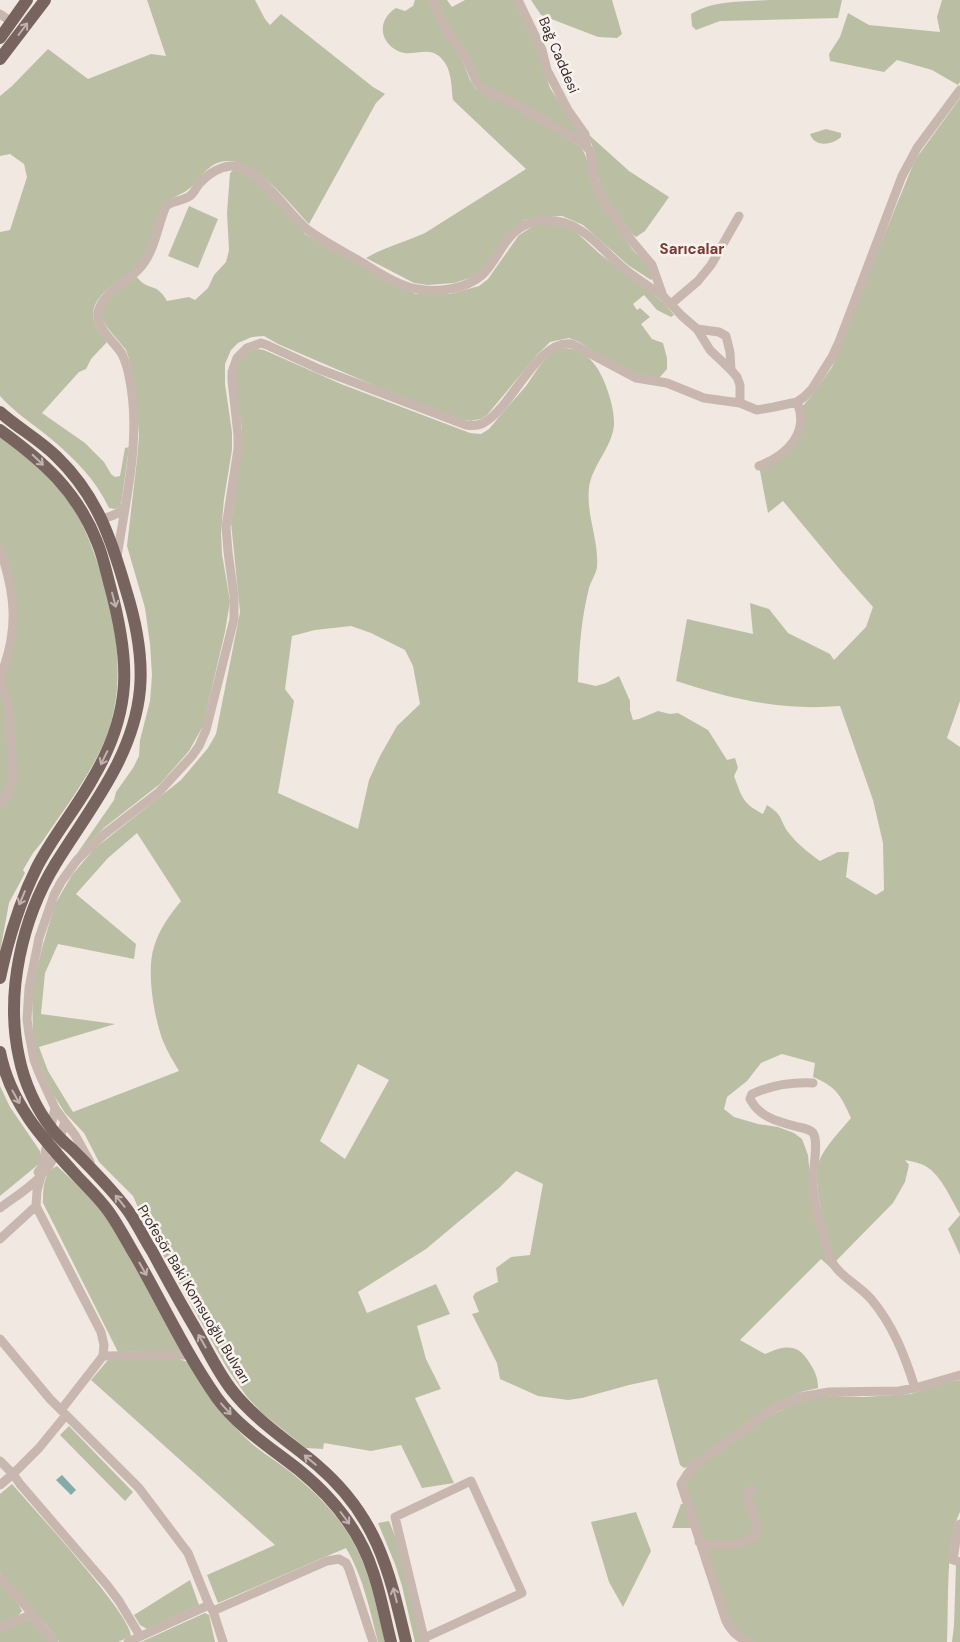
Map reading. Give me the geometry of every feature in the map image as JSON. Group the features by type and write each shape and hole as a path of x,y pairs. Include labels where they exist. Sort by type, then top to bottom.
{"main road":[{"path":"0,38 28,0"},
{"path":"0,59 45,0"},
{"name":"Profesör Baki Komsuoğlu Bulvarı","path":"0,412 59,458 83,488 102,519 117,559 137,629 140,667 137,707 129,735 113,774 56,862 42,888 24,941 14,989 14,1024 20,1063 32,1096 55,1133 99,1176 133,1219 204,1345 233,1392 252,1412 322,1469 343,1491 364,1518 384,1558 394,1590 406,1642"},
{"path":"0,430 33,454 54,475 85,516 98,544 116,604 122,632 126,667 120,714 110,744 93,779 49,846 26,888 12,929 0,978"},
{"path":"0,1052 3,1066 16,1098 47,1142 109,1212 210,1387 228,1411 316,1484 355,1532 373,1572 391,1642"}],"street":[{"path":"432,0 445,27 466,58 481,88 512,102 588,147"},
{"name":"Bağ Caddesi","path":"518,0 542,50 547,70 568,110 585,134 592,159 594,181 600,195 631,240 652,265 663,296"},
{"path":"0,14 12,22"},
{"path":"99,1176 76,1135 55,1108 34,1060 28,1019 29,988 32,970 39,938 61,882 77,860 102,836 159,792 200,746 206,730 232,630 235,602 226,527 239,442 232,381 234,364 241,352 255,344 266,345 318,369 472,426 486,422 548,351 567,343 636,378 667,383 704,398 740,403 757,410 797,402 812,389 832,357 902,176 910,161 960,90"},
{"path":"117,559 134,452 132,394 125,361 99,323 99,309 106,298 134,274 144,262 150,252 166,206 190,196 207,176 218,169 233,166 244,168 272,190 308,230 325,242 408,287 440,290 468,284 483,275 515,232 532,222 552,219 580,230 621,267 663,296 698,329 710,350 731,370 739,381 740,403"},
{"path":"671,304 698,281 711,265 739,216"},
{"path":"698,329 720,332 726,336 730,352 731,370"},
{"path":"760,466 781,456 793,441 801,425 801,414 797,402"},
{"path":"102,519 122,511 125,505"},
{"path":"0,549 9,579 14,609 10,644 0,678"},
{"path":"0,684 9,706 13,766 12,787 0,804"},
{"path":"813,1083 794,1082 773,1087 752,1094 750,1099 771,1120 806,1129 814,1135 816,1147 813,1185 830,1258 835,1268 865,1292 883,1315 899,1344 915,1388"},
{"path":"0,1485 39,1448 103,1356 104,1345 101,1332 36,1206 41,1176 56,1153 55,1108"},
{"path":"0,1201 38,1172 42,1167 47,1142 65,1122"},
{"path":"0,1208 41,1176"},
{"path":"0,1239 36,1206"},
{"path":"0,1339 39,1387 129,1476 181,1542 191,1559 223,1642"},
{"path":"103,1356 191,1355"},
{"path":"750,1642 733,1633 729,1627 700,1542 681,1484 691,1468 763,1416 800,1397 822,1392 888,1392 915,1388 960,1375"},
{"path":"0,1461 107,1585 140,1636"},
{"path":"471,1481 522,1593 425,1640 395,1517 471,1481"},
{"path":"700,1542 718,1545 736,1544 746,1541 756,1534 757,1527 747,1496 752,1489"},
{"path":"960,1524 953,1560 960,1562"},
{"path":"128,1642 326,1561 339,1559 346,1563 349,1569 373,1642"},
{"path":"0,1578 54,1642"},
{"path":"0,1628 32,1614"}],"green space":[{"path":"147,0 255,0 270,25 281,14 373,87 385,94 376,103 309,224 267,180 254,170 241,163 228,161 215,164 190,188 162,206 151,242 141,261 100,297 95,305 93,315 97,328 107,342 91,359 86,369 79,372 42,413 85,443 104,462 115,477 120,476 125,448 129,447 122,499 120,506 115,509 109,508 98,488 68,453 0,396 0,232 10,230 27,177 24,164 10,154 0,156 0,96 48,49 88,79 151,54 166,56"},
{"path":"415,0 428,0 461,57 470,80 476,89 513,106 581,147 586,158 595,193 632,249 652,270 653,278 651,280 628,265 583,225 562,216 538,217 525,220 517,226 483,270 476,276 454,283 428,285 414,283 366,258 425,233 526,169 453,100 449,71 439,56 429,52 403,53 391,47 387,42 383,30 386,18 396,8 405,11 413,6"},
{"path":"435,0 447,0 452,7 465,0 516,0 532,31 550,88 580,130 582,139 481,84"},
{"path":"531,0 612,0 622,34 617,38 598,37 541,15"},
{"path":"842,0 838,18 720,21 696,30 692,26 691,14 700,9 728,2"},
{"path":"942,0 960,0 960,82 958,85 932,70 897,60 884,72 830,61 829,54 840,37 848,13 869,25 940,32 937,17"},
{"path":"960,98 960,701 947,738 960,747 960,1214 934,1173 921,1164 905,1160 909,1165 905,1182 893,1203 835,1262 818,1193 818,1167 827,1147 851,1118 837,1093 828,1085 813,1077 815,1063 782,1054 761,1063 747,1081 727,1097 724,1109 734,1117 758,1124 778,1127 794,1133 802,1139 808,1155 812,1197 824,1251 831,1268 821,1259 740,1340 765,1354 784,1348 800,1351 811,1365 818,1388 801,1392 773,1405 684,1468 680,1465 657,1379 568,1400 538,1396 500,1379 497,1363 472,1314 479,1312 473,1297 475,1293 498,1282 496,1268 511,1257 530,1255 543,1184 516,1171 499,1188 426,1249 358,1292 367,1313 436,1284 450,1314 417,1326 426,1359 441,1389 415,1398 454,1483 422,1488 401,1445 371,1451 324,1443 323,1449 306,1448 263,1414 247,1397 227,1368 144,1221 133,1196 99,1162 84,1133 65,1113 53,1094 37,1058 33,1037 32,991 42,948 55,904 72,875 94,849 181,780 208,748 216,734 240,612 231,523 242,442 242,428 236,397 236,371 239,360 252,350 264,350 341,384 470,433 481,434 489,429 553,353 560,349 568,348 589,358 599,371 606,385 613,410 614,425 610,441 594,472 589,488 589,508 596,547 597,567 589,588 584,612 578,682 596,686 619,676 630,701 633,720 658,711 670,714 678,713 708,730 727,760 735,758 738,768 734,776 741,794 747,803 763,814 767,805 779,815 785,828 803,848 820,861 838,852 849,852 846,877 876,895 884,890 883,843 873,800 840,706 797,707 756,702 676,681 687,619 753,634 750,603 769,609 788,633 830,654 834,660 866,627 873,607 783,501 768,513 759,466 793,441 800,409 832,367 915,160","holes":["351,626 371,633 405,650 413,666 420,704 397,726 380,756 369,780 358,829 278,793 294,701 285,689 292,636 315,630","137,833 181,901 159,934 154,947 151,968 152,994 160,1031 166,1048 179,1071 73,1112 48,1071 39,1047 115,1024 41,1014 45,973 58,944 134,959 136,944 76,894 108,858","358,1064 389,1080 345,1159 320,1141"]},
{"path":"826,129 841,133 841,137 833,142 824,144 816,142 810,134"},
{"path":"588,134 629,171 669,197 645,231 636,237 602,192 597,175 594,151"},
{"path":"233,170 246,172 277,200 305,234 386,281 416,294 450,294 479,286 488,279 519,235 540,222 566,227 576,232 600,254 663,302 674,315 671,317 657,310 644,295 633,304 637,310 640,308 650,317 641,324 652,339 663,343 667,358 667,369 660,377 638,374 617,365 569,338 550,342 487,415 481,419 470,421 394,394 278,344 264,336 252,337 238,343 231,350 225,364 225,384 232,432 232,450 221,533 222,554 230,601 225,632 203,726 189,751 160,784 105,827 76,855 114,800 116,792 139,756 140,740 150,701 152,675 145,608 127,546 139,436 137,409 126,350 106,326 102,319 102,312 114,294 137,277 141,282 159,291 167,301 189,297 195,300 208,288 214,275 226,262 229,250 227,213 230,173"},
{"path":"189,206 218,219 198,268 168,256"},
{"path":"0,436 51,479 65,495 89,539 99,567 110,609 117,651 118,672 117,693 107,735 86,776 23,870 25,873 9,903 0,952 0,678 14,623 0,549"},
{"path":"0,1086 10,1107 40,1151 40,1163 0,1196"},
{"path":"57,1166 87,1194 103,1213 181,1351 118,1352 43,1203 46,1177"},
{"path":"960,1215 960,1255 948,1229"},
{"path":"175,1358 188,1362 217,1404 242,1434 306,1485 339,1520 364,1564 385,1642 378,1642 357,1570 346,1548 218,1603 207,1575 275,1545 91,1380 108,1360"},
{"path":"960,1380 960,1512 955,1525 950,1557 947,1642 750,1642 733,1633 695,1528 672,1528 681,1504 683,1504 685,1486 697,1466 759,1422 795,1403 812,1398 833,1396 864,1397 911,1394 940,1384"},
{"path":"69,1426 133,1492 125,1501 60,1435"},
{"path":"12,1484 98,1584 127,1624 131,1636 118,1642 59,1642 0,1573 0,1494"},
{"path":"636,1512 651,1551 623,1607 609,1582 591,1522"},
{"path":"389,1521 405,1561 425,1642 415,1642 402,1586 378,1523"},
{"path":"956,1564 960,1565 960,1642 952,1642 954,1625"},
{"path":"190,1580 199,1605 147,1629 140,1625 134,1615"},
{"path":"0,1583 22,1611 18,1616 0,1625"},
{"path":"205,1613 209,1615 215,1642 141,1642"},
{"path":"34,1620 51,1642 0,1642 0,1630"}],"water":[{"path":"62,1475 76,1490 71,1495 56,1480"}],"district":[{"name":"Sarıcalar","path":"692,249"}]}
